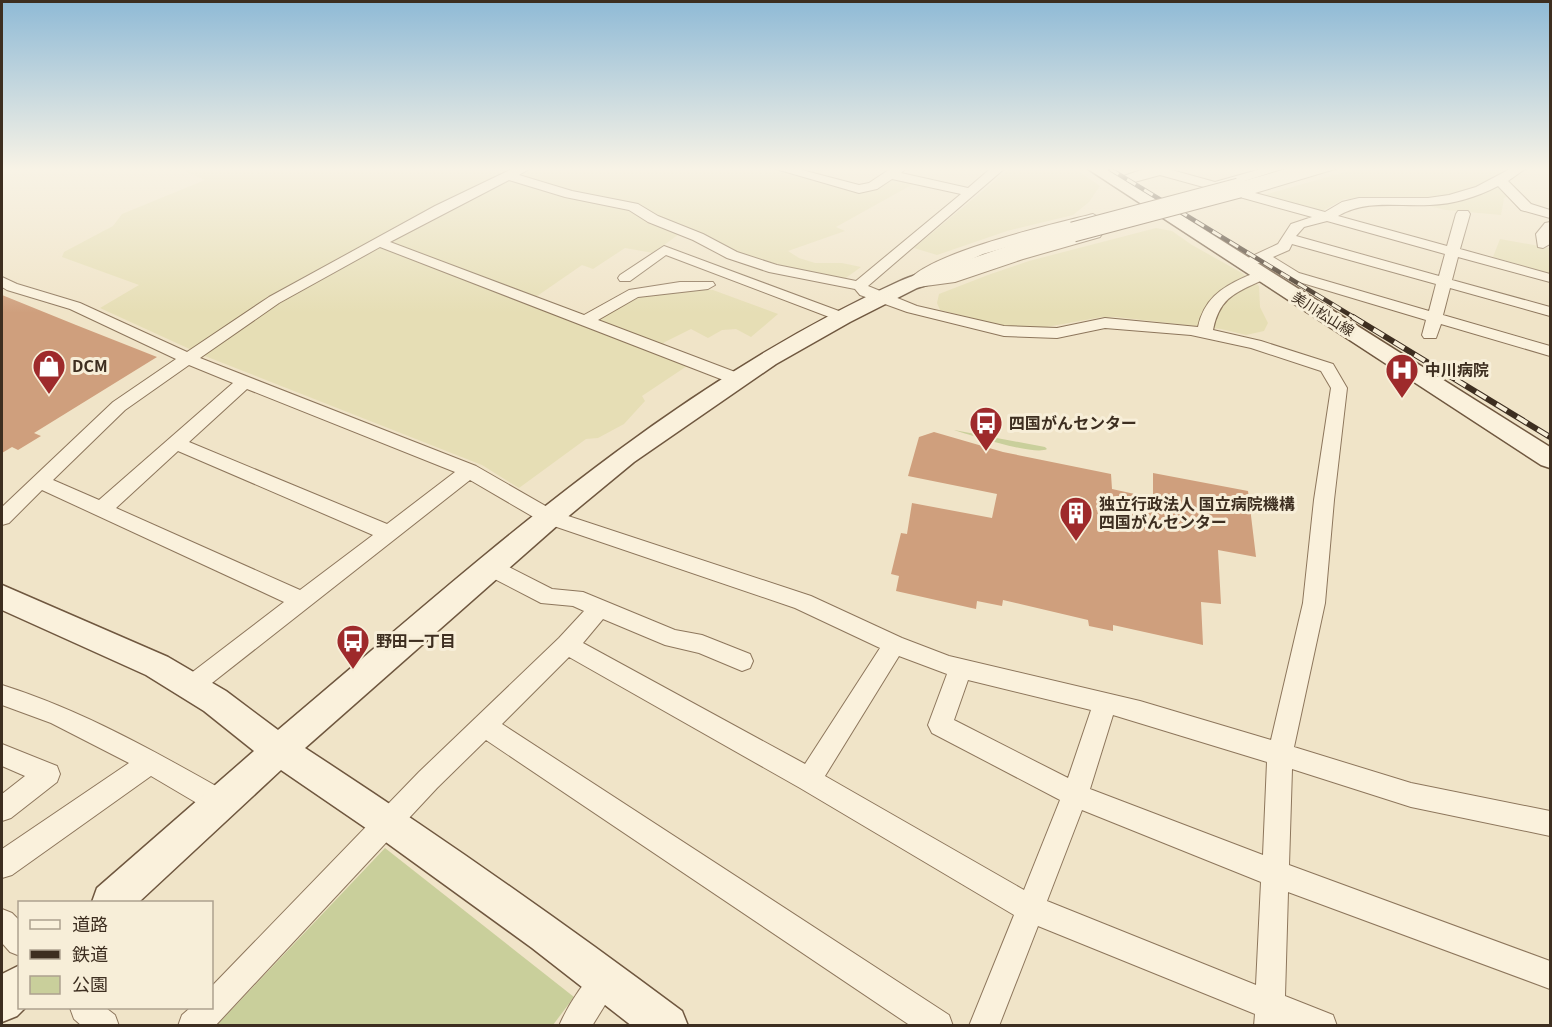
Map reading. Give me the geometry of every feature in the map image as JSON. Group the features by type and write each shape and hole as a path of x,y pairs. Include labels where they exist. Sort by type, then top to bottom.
{"street":[{"path":"2,518 119,406 274,300 426,217"},
{"path":"650,217 698,237 732,255 774,269 860,286 865,292 882,299 957,321 1004,331 1057,333 1106,323 1204,333 1305,359 1327,368 1340,388 1324,500 1314,603 1280,756 1269,1015"},
{"path":"860,286 939,217"},
{"path":"113,901 279,750 549,517 625,456 737,379 842,316 882,299 938,266 990,248 1098,217"},
{"path":"910,284 1073,232 1133,217"},
{"path":"910,284 955,278 1143,217"},
{"name":"美川松山線","path":"1185,217 1551,459"},
{"path":"1204,333 1213,304 1256,265 1284,247 1292,229 1297,224 1323,218 1388,217"},
{"path":"1430,335 1462,217"},
{"path":"1385,218 1452,252 1551,278"},
{"path":"1543,244 1543,234 1551,226"},
{"path":"1288,238 1551,312"},
{"path":"381,243 737,379"},
{"path":"626,278 664,249 842,316"},
{"path":"1256,265 1551,351"},
{"path":"639,268 682,285 708,285"},
{"path":"585,321 631,293 672,289 682,285 698,273"},
{"path":"2,281 12,287 75,306 188,359 469,471 549,517 803,602 894,645 961,668 1140,711 1411,795 1551,823"},
{"path":"102,509 245,382"},
{"path":"176,444 388,533"},
{"path":"190,687 469,471"},
{"path":"41,482 301,600"},
{"path":"492,568 549,597 575,598 673,639 702,644 742,661"},
{"path":"2,597 157,666 215,701 279,750 389,823 606,979 667,1026"},
{"path":"213,1005 428,780 567,645 600,608"},
{"path":"567,645 809,780 1031,909 1269,1015 1322,1026"},
{"path":"809,780 894,645"},
{"path":"961,668 940,725 1075,795 1276,874 1551,975"},
{"path":"2,695 48,709 129,748 221,803"},
{"path":"984,1026 1075,795 1105,703"},
{"path":"484,725 938,1026"},
{"path":"2,755 48,774 2,809"},
{"path":"2,865 150,762"},
{"path":"2,923 18,940"},
{"path":"574,1026 606,979"},
{"path":"2,1001 18,987"},
{"path":"86,1009 104,1026"},
{"path":"193,1026 209,1009"}],"shaded area":[{"path":"120,217 854,217 836,227 845,231 788,251 799,258 815,263 842,263 861,267 843,280 736,254 686,229 653,253 625,248 593,269 582,265 527,303 588,327 635,295 693,289 713,290 778,314 751,337 736,329 722,330 708,338 691,329 665,342 653,352 687,366 642,396 645,401 624,424 598,438 586,439 519,488 482,465 205,356 100,308 139,285 62,257 64,252 113,226"},
{"path":"951,217 1065,217 1007,231 937,255 914,248"},
{"path":"1156,228 1172,231 1242,273 1259,286 1260,307 1268,323 1264,331 1246,335 1221,329 1116,317 1102,317 1041,328 1021,328 940,310 937,303 939,294 988,275 1029,261"},
{"path":"1500,239 1550,248 1550,274 1493,257"}],"green space":[{"path":"954,430 1045,447 1047,449 1030,450"},
{"path":"385,848 574,997 553,1025 217,1025"}],"building":[{"name":"DCM","path":"2,295 157,357 34,433 41,436 18,450 12,447 2,453"},
{"name":"独立行政法人 国立病院機構 四国がんセンター","path":"934,432 1003,452 1111,474 1112,489 1153,498 1153,473 1248,491 1256,557 1218,550 1221,604 1201,602 1203,645 1113,625 1113,631 1089,626 1088,620 1003,600 1002,606 977,601 976,609 896,591 899,576 891,574 901,533 907,534 912,503 992,518 997,494 908,476 919,437"}],"railway":[{"path":"1189,217 1355,318"},
{"path":"1353,317 1550,437"}],"place":[{"name":"DCM","path":"49,395"},
{"name":"中川病院","path":"1402,399"},
{"name":"四国がんセンター","path":"986,452"},
{"name":"独立行政法人 国立病院機構 四国がんセンター","path":"1076,542"},
{"name":"野田一丁目","path":"353,670"}]}
